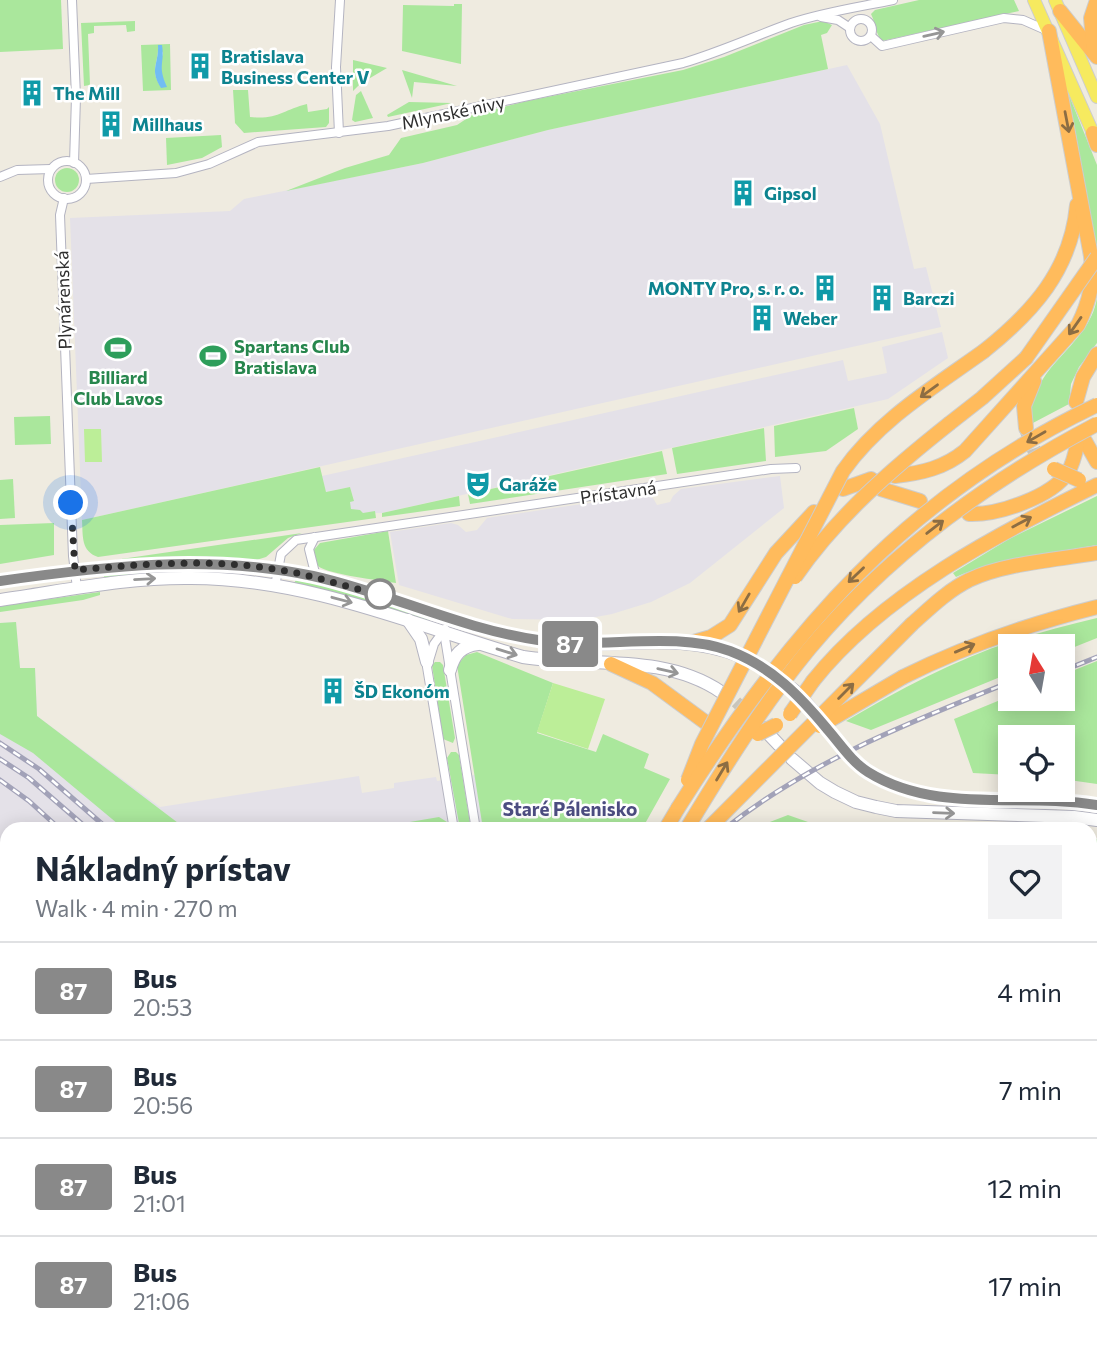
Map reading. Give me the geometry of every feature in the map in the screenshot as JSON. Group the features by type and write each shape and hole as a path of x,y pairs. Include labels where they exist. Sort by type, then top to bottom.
{"highway":[{"path":"1096,55 1091,18 1097,0"},
{"path":"1058,5 1096,55"},
{"path":"895,476 923,472 957,458 1078,325 1092,292 1091,256 1049,32"},
{"path":"678,808 702,744 831,490 858,450 895,416 984,351 1027,315 1060,265 1072,231 1079,190"},
{"path":"764,621 833,527 892,471 982,398 1026,358 1097,257"},
{"path":"1076,402 1083,377 1097,354"},
{"path":"1026,428 1024,406 1039,370"},
{"path":"670,822 713,753 768,676 832,599 873,559 943,499 1034,438 1097,405"},
{"path":"691,822 765,706 809,649 859,595 915,543 989,487 1024,464 1097,424"},
{"path":"969,514 1000,512 1056,484 1068,473 1081,444 1097,462"},
{"path":"1049,466 1079,480 1097,483"},
{"path":"766,729 790,714 813,681 839,651 892,606 1000,534 1097,483"},
{"path":"843,489 872,485 920,501"},
{"path":"691,643 711,637 730,625 776,553 814,512"},
{"path":"715,822 912,624 952,590 987,573 1097,553"},
{"path":"798,740 873,693 934,661 1006,633 1097,607"},
{"path":"611,664 652,683 705,722"}],"main road":[{"path":"1034,0 1095,139"},
{"path":"1058,5 1097,97"},
{"path":"0,582 75,570 170,563 231,564 279,569 316,577 512,636 586,645 691,643 717,647 740,656"},
{"path":"0,600 127,580 193,578 275,586 337,599 523,657 642,665 671,671 709,684 721,692"},
{"path":"408,620 421,639 427,662"},
{"path":"450,670 459,651 479,644"},
{"path":"766,729 779,745"},
{"path":"829,731 864,770 897,787 923,795 1097,805"},
{"path":"792,759 835,792 856,802 896,811 1097,820"}],"street":[{"path":"72,0 76,97 74,163"},
{"path":"339,133 336,67 341,0"},
{"name":"Mlynské nivy","path":"86,179 176,173 209,164 258,142 401,124 683,62 728,49 815,16 893,0"},
{"path":"815,16 856,22 872,25 871,36 864,41 852,36 856,22 874,4"},
{"path":"842,10 850,14 856,22"},
{"path":"871,36 882,46 1004,19 1023,20 1049,32"},
{"path":"0,177 17,170 51,169 63,162 74,163 81,168 86,179 83,189 78,195 64,198 54,194 48,179 51,169"},
{"name":"Plynárenská","path":"64,198 60,210 60,227 75,570"},
{"name":"Prístavná","path":"275,586 281,554 296,540 478,511 771,469 796,468"},
{"path":"315,537 309,549 316,577"},
{"path":"75,570 77,588"},
{"path":"450,617 427,662 453,822"},
{"path":"444,632 475,822"}],"shaded area":[{"path":"847,65 880,124 914,269 926,267 941,327 82,520 70,218 230,211 244,199 423,163 548,130"},
{"path":"942,332 948,358 888,399 382,513 363,513 351,509 349,502 354,500 350,487 326,492 322,476 843,360 848,381 887,373 882,347"},
{"path":"780,476 784,508 690,583 651,602 612,614 580,620 512,619 399,585 390,532 451,523 466,532 477,530 487,518 643,495 653,498 657,505 670,502 681,489"},
{"path":"16,622 20,668 35,668 37,716 160,807 359,776 362,793 394,788 394,783 436,777 437,781 487,773 498,822 0,822 0,623"}],"green space":[{"path":"0,0 61,0 63,49 0,52"},
{"path":"919,0 1014,0 1019,11 882,41 871,14 875,10"},
{"path":"462,4 461,64 402,51 403,5"},
{"path":"135,21 135,31 127,32 126,25 94,26 94,33 88,34 90,85 84,86 81,23"},
{"path":"823,21 832,25 827,33 821,35 828,69 548,130 423,163 286,191 345,168 389,155 401,138 457,125 472,115 527,101 683,70 724,57 804,25"},
{"path":"170,44 171,90 143,91 141,45","holes":["158,45 163,53 159,67 166,87 161,87 155,71"]},
{"path":"353,60 387,68 353,91"},
{"path":"402,70 457,86 414,82 412,98"},
{"path":"1063,80 1097,165 1097,254 1076,135"},
{"path":"233,90 248,90 250,117 274,116 307,104 308,112 329,107 329,123 326,127 244,133 235,123"},
{"path":"361,91 373,118 355,122 352,120 356,95"},
{"path":"409,102 452,103 388,117 387,115"},
{"path":"221,135 222,147 202,158 167,165 166,138"},
{"path":"67,168 76,171 79,180 76,189 67,192 58,189 55,180 58,171"},
{"path":"1097,298 1097,343 1079,367 1071,384 1069,404 1031,424 1033,403 1039,386 1083,331"},
{"path":"854,408 858,429 826,451 775,457 774,426"},
{"path":"50,416 51,444 15,445 14,417"},
{"path":"764,428 766,461 677,474 672,448"},
{"path":"84,429 101,429 102,462 85,462"},
{"path":"662,451 667,474 470,504 468,494"},
{"path":"320,467 326,492 350,487 354,501 350,502 351,509 363,513 375,511 376,518 98,557 88,551 84,543 82,520"},
{"path":"13,479 15,518 0,519 0,480"},
{"path":"459,496 460,506 382,517 382,513"},
{"path":"1097,496 1097,545 1007,561 956,577 953,573 1009,539"},
{"path":"54,523 54,555 0,564 0,525"},
{"path":"388,531 396,583 333,572 318,566 314,561 313,551 320,543"},
{"path":"302,533 288,538 266,557 253,561 198,557 121,559"},
{"path":"165,568 212,571 104,577 104,573"},
{"path":"296,580 345,590 430,616 429,622 296,584"},
{"path":"100,592 100,595 83,600 0,612 0,606"},
{"path":"1097,618 1097,638 1075,647 1075,634 1037,634"},
{"path":"16,622 20,668 35,668 37,716 177,822 116,822 33,753 0,734 0,623"},
{"path":"998,647 998,678 871,730 846,721 948,666"},
{"path":"477,652 553,683 537,733 596,752 603,734 649,754 644,768 670,779 646,822 482,822 457,665 466,655"},
{"path":"1097,661 1097,784 1075,781 1075,725 998,725 998,774 973,773 954,719 998,701 998,711 1075,711 1075,670"},
{"path":"435,662 443,665 455,738 453,743 443,739 432,665"},
{"path":"553,683 605,699 588,749 537,732"},
{"path":"451,752 459,755 470,822 459,822 447,758"},
{"path":"788,815 808,822 770,822"},
{"path":"439,817 447,822 410,822"}],"water":[{"path":"158,45 162,45 162,69 167,87 161,88 155,71"}],"tunnel":[{"path":"1026,429 1034,450 1044,463"},
{"path":"721,692 751,716"}],"railway":[{"path":"1075,666 1097,657"},
{"path":"734,822 825,764 897,729 998,687"},
{"path":"0,743 39,769 100,822"},
{"path":"0,759 29,778 80,822"},
{"path":"0,780 52,822"}],"bus line":[{"name":"87","path":"0,581 75,570 170,563 231,564 279,569 316,577 512,636 594,645 663,642 704,644 740,656 774,674 806,704 855,762 897,787 923,795 952,798 1097,805"}],"place":[{"name":"Bratislava Business Center V","path":"200,66"},
{"name":"The Mill","path":"32,93"},
{"name":"Millhaus","path":"111,124"},
{"name":"Gipsol","path":"743,193"},
{"name":"MONTY Pro, s. r. o.","path":"825,288"},
{"name":"Barczi","path":"882,298"},
{"name":"Weber","path":"762,318"},
{"name":"Billiard Club Lavos","path":"118,348"},
{"name":"Spartans Club Bratislava","path":"213,356"},
{"name":"Garáže","path":"478,484"},
{"name":"ŠD Ekonóm","path":"333,691"}],"district":[{"name":"Staré Pálenisko","path":"570,808"}],"route":[{"path":"71,503 75,570 170,563 231,564 279,569 380,594"}]}
